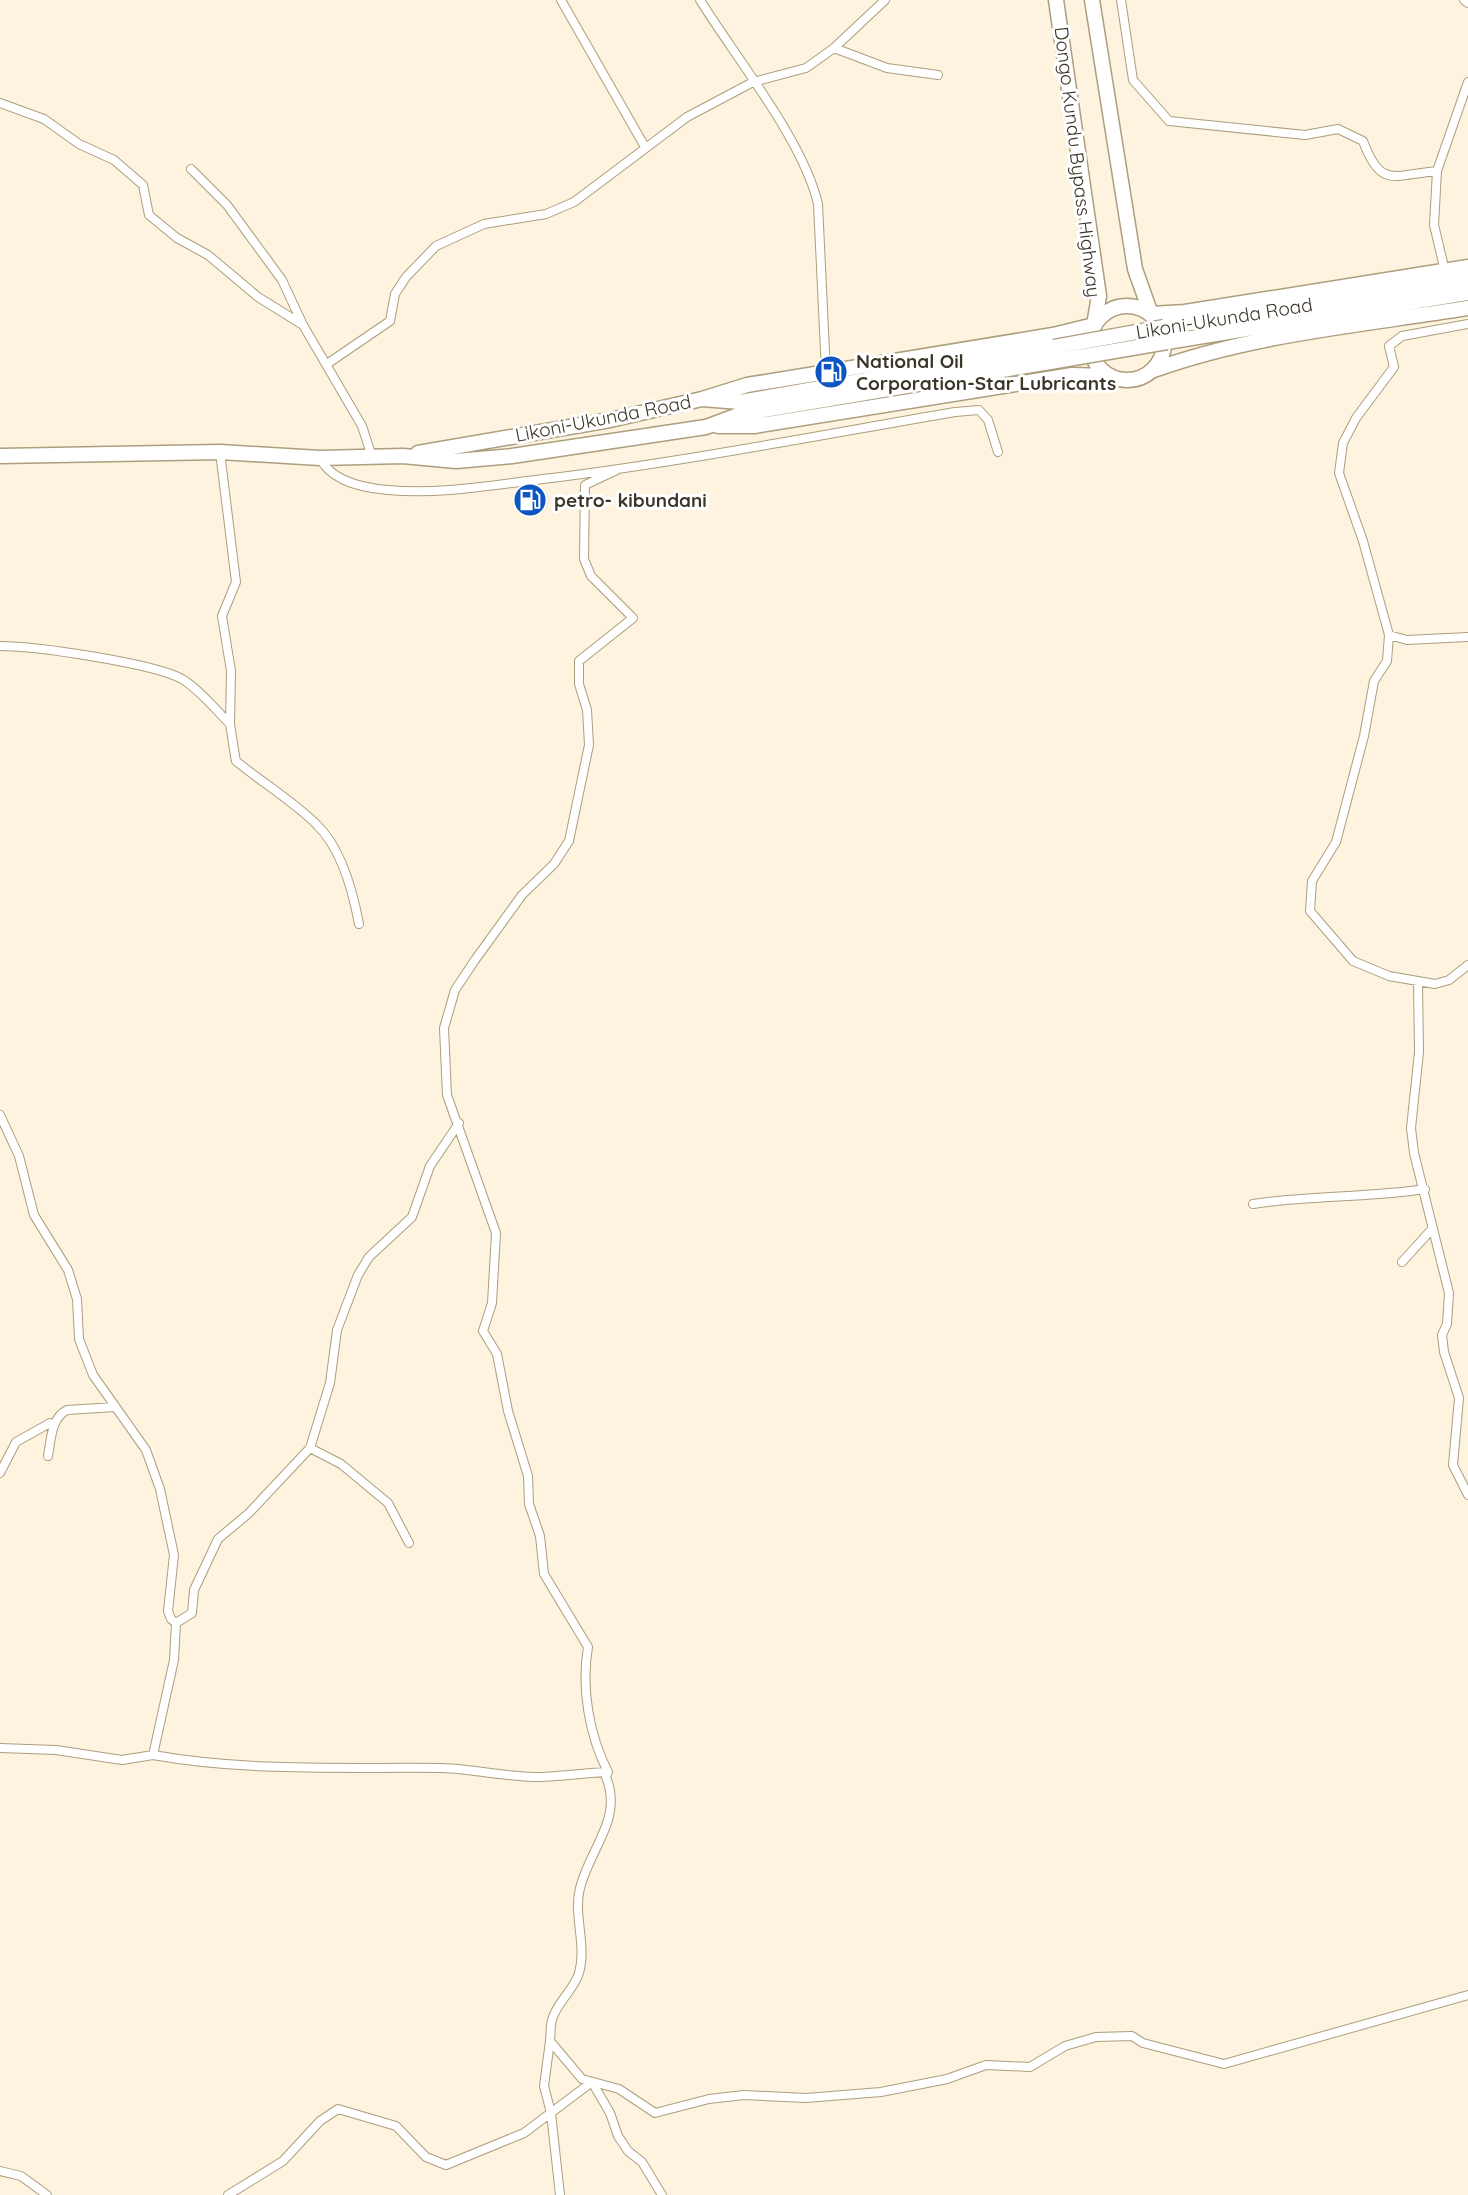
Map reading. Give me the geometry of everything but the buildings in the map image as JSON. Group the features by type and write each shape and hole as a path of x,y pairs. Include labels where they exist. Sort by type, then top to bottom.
{"highway":[{"name":"Dongo Kundu Bypass Highway","path":"1056,0 1098,296 1094,325"},
{"name":"Dongo Kundu Bypass Highway","path":"1092,0 1135,270 1151,314"},
{"path":"1151,314 1185,312 1468,267"},
{"name":"Likoni-Ukunda Road","path":"0,456 220,452 320,458 403,456 456,461 512,456 706,427 740,408 1164,327 1468,281"},
{"name":"Likoni-Ukunda Road","path":"403,456 458,444 610,420 702,399 740,408 1468,293"},
{"path":"1109,376 1098,366 1091,353 1089,338 1103,313 1123,305 1138,307 1151,314 1160,325 1164,340 1163,354 1151,371"},
{"path":"706,427 754,426 1072,375 1109,376 1130,380 1191,357 1243,345 1468,308"},
{"path":"702,399 747,385 1054,335 1094,325"}],"street":[{"path":"561,0 645,147"},
{"path":"700,0 797,151 814,187 818,204 826,372"},
{"path":"327,365 390,321 395,294 405,277 436,246 484,224 546,214 574,202 687,117 753,82 806,68 834,48 885,0"},
{"path":"1121,0 1133,80 1168,121 1305,135 1338,129 1363,141 1378,172 1391,176 1437,170"},
{"path":"834,48 887,68 938,75"},
{"path":"1445,271 1434,225 1437,170 1468,82"},
{"path":"0,103 44,119 79,144 114,160 143,185 149,215 177,238 208,255 258,297 303,325"},
{"path":"191,169 227,205 280,276 303,325 362,426 372,457"},
{"path":"1468,324 1402,336 1389,345 1394,366 1356,418 1343,443 1339,472 1363,541 1389,635 1387,661 1374,681 1364,736 1336,842 1312,881 1310,911 1353,961 1389,976 1418,983 1449,980 1468,965"},
{"path":"320,458 325,468 351,483 435,492 617,470 979,410 988,420 999,452"},
{"path":"220,452 236,582 222,615 231,671 230,724 236,761 322,830 338,857 354,900 359,924"},
{"path":"560,2195 551,2113 544,2086 552,2018 578,1977 581,1965 578,1894 586,1867 612,1816 612,1792 606,1777 608,1772 597,1752 587,1700 583,1675 588,1647 544,1574 540,1536 529,1504 528,1476 508,1411 497,1354 483,1331 492,1303 496,1233 463,1144 459,1122 447,1095 444,1038 455,990 522,895 564,852 589,745 587,710 579,684 579,661 633,618 591,576 584,559 585,485 617,470"},
{"path":"1389,635 1408,640 1468,638"},
{"path":"0,646 22,646 136,666 182,679 230,724"},
{"path":"1418,983 1419,1052 1411,1128 1414,1153 1449,1293 1447,1324 1442,1335 1444,1352 1459,1398 1453,1465 1468,1495"},
{"path":"0,1115 19,1156 34,1215 68,1270 77,1299 79,1339 93,1375 146,1450 160,1489 174,1555 168,1611 176,1623"},
{"path":"176,1623 192,1613 194,1590 218,1539 249,1513 310,1448 330,1383 337,1330 358,1275 369,1257 412,1217 430,1166 459,1122"},
{"path":"1253,1205 1315,1196 1376,1197 1425,1189"},
{"path":"1402,1262 1432,1228"},
{"path":"48,1456 54,1425 67,1409 115,1407"},
{"path":"0,1474 16,1442 50,1423 54,1425"},
{"path":"310,1448 341,1464 388,1503 409,1544"},
{"path":"153,1755 174,1660 176,1623"},
{"path":"0,1748 56,1750 122,1760 153,1755 254,1765 359,1770 444,1768 534,1777 608,1772"},
{"path":"550,2041 582,2079 619,2089 655,2113 709,2099 744,2095 806,2098 892,2090 925,2081 947,2079 986,2065 1016,2069 1030,2067 1072,2043 1106,2036 1132,2036 1143,2043 1224,2064 1468,1995"},
{"path":"228,2195 283,2161 320,2121 338,2109 396,2126 426,2157 446,2165 524,2133 592,2082"},
{"path":"592,2082 610,2113 618,2136 628,2151 642,2162 662,2195"},
{"path":"0,2171 21,2176 47,2195"}],"place":[{"name":"National Oil Corporation-Star Lubricants","path":"831,372"},
{"name":"petro- kibundani","path":"530,500"}]}
